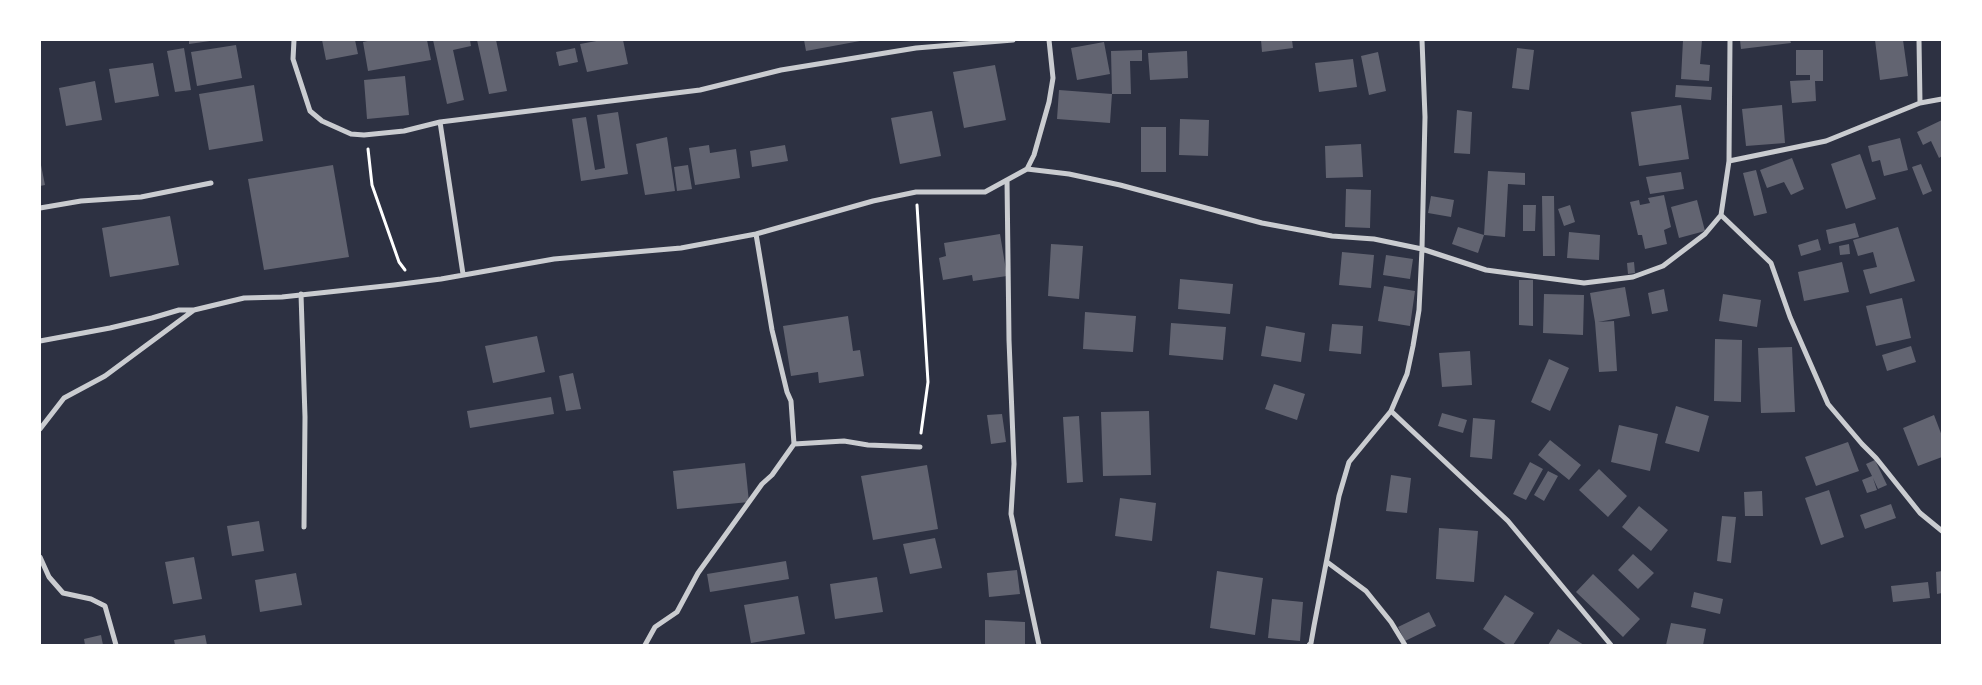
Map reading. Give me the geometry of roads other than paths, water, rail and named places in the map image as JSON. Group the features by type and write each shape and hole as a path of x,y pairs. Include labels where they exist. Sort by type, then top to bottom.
{"street":[{"path":"294,40 293,59 310,111 322,121 350,134 404,131 440,122 700,90 781,70 916,48 1013,40"},
{"path":"40,341 136,322 178,310 194,310 244,298 282,297 415,283 554,259 681,248 756,234 872,201 916,192 985,192 1027,169 1034,155 1049,102 1053,78 1049,40"},
{"path":"1308,645 1311,642 1339,496 1349,462 1391,411 1407,374 1413,346 1419,310 1422,250 1425,116 1422,40"},
{"path":"1027,169 1069,174 1120,185 1262,223 1332,236 1374,239 1422,250 1486,270 1575,283 1613,281 1633,277 1663,266 1704,234 1721,215 1729,161 1730,40"},
{"path":"1919,40 1920,103"},
{"path":"1729,161 1826,141 1920,103 1942,99"},
{"path":"440,122 463,274"},
{"path":"1007,180 1009,340 1014,464 1011,514 1039,645"},
{"path":"40,208 81,201 141,197 211,183"},
{"path":"1721,215 1771,263 1790,317 1828,404 1876,458 1920,513 1942,531"},
{"path":"645,645 656,627 677,612 698,573 762,484 772,475 794,444 791,401 786,392 772,330 756,234"},
{"path":"301,294 305,417 304,527"},
{"path":"40,429 64,398 105,376 194,310"},
{"path":"1391,411 1508,521 1611,645"},
{"path":"794,444 844,441 868,446 920,447"},
{"path":"40,557 49,577 63,593 91,600 105,606 116,645"},
{"path":"1327,562 1366,591 1391,622 1405,645"}]}
